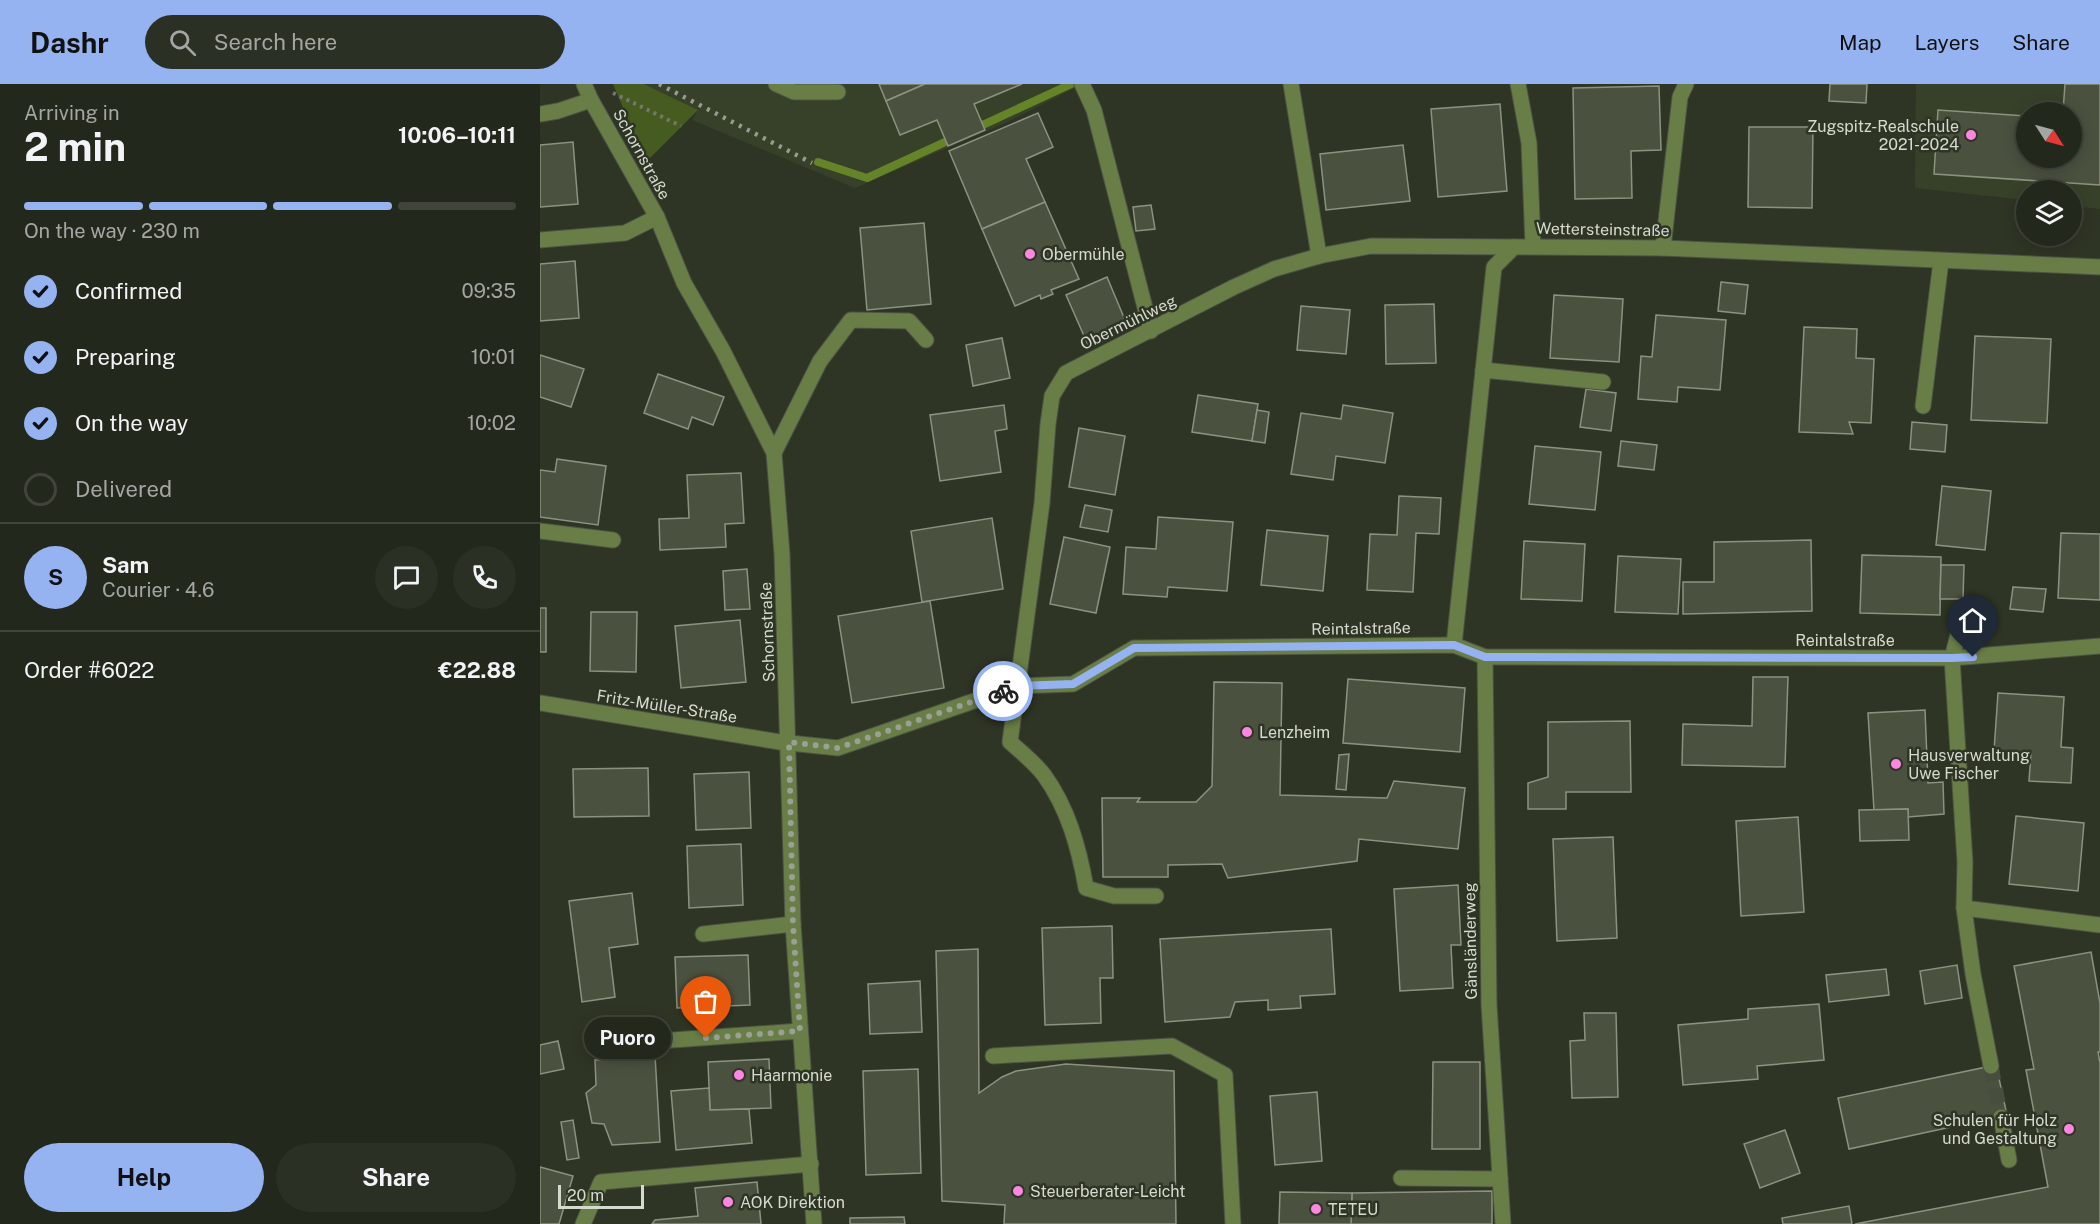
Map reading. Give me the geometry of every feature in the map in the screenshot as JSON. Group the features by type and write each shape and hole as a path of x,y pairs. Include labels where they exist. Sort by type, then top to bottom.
{"street":[{"name":"Schornstraße","path":"584,84 657,218 684,283 723,351 774,453 782,554 793,924 814,1224"},
{"path":"776,84 794,92 838,92"},
{"path":"1292,84 1319,256"},
{"path":"1518,84 1529,143 1533,246"},
{"path":"1663,248 1680,97 1686,84"},
{"path":"1085,91 1094,110 1151,331"},
{"path":"540,114 558,111 591,100"},
{"path":"540,240 625,233 657,218"},
{"name":"Obermühlweg","path":"1156,896 1114,896 1086,888 1067,814 1043,773 1010,742 1042,503 1052,396 1066,373 1109,349 1151,331 1244,282 1274,269 1319,256 1371,246 1514,246"},
{"name":"Wettersteinstraße","path":"1454,645 1494,267 1514,246 1663,248 2100,267"},
{"path":"1923,406 1941,261"},
{"path":"774,453 820,361 851,320 909,321 926,340"},
{"path":"1483,370 1603,382"},
{"path":"540,531 613,540"},
{"path":"1965,608 1952,658 1965,862 1964,908 1973,974 1991,1066"},
{"name":"Reintalstraße","path":"789,742 838,748 1017,686 1073,684 1134,648 1454,645 1485,657 1952,658 2100,646"},
{"name":"Gänsländerweg","path":"1485,657 1489,1005 1503,1224"},
{"name":"Fritz-Müller-Straße","path":"540,703 789,742"},
{"path":"1964,908 2100,925"},
{"path":"703,934 793,924"},
{"path":"659,1041 800,1031"},
{"path":"993,1056 1172,1046 1225,1075 1233,1224"},
{"path":"2001,1117 2009,1160"},
{"path":"583,1224 601,1182 811,1164"},
{"path":"1401,1178 1500,1179"}],"path":[{"path":"603,89 681,126"}],"shaded area":[{"path":"644,84 1083,84 1005,123 855,188 692,120 698,110"},
{"name":"Zugspitz-Realschule 2021-2024","path":"1916,84 2100,84 2100,209 2082,207 2082,180 2016,180 2016,199 1915,188"}],"green space":[{"path":"613,84 644,84 698,110 646,162"}],"building":[{"path":"879,84 925,84 886,101"},
{"path":"925,84 1022,84 974,104 985,130 948,146 937,120 900,135 886,101"},
{"path":"1830,84 1867,84 1866,103 1829,101"},
{"path":"2065,84 2100,84 2100,185 2082,184 2082,180 2025,180 1934,174 1938,110 2016,115 2016,168 2082,168 2082,102 2064,102"},
{"path":"1659,86 1661,150 1631,151 1632,198 1575,199 1573,88"},
{"path":"1500,104 1507,191 1438,197 1431,109"},
{"path":"1038,113 1053,147 1026,159 1045,202 982,229 949,151"},
{"path":"1749,127 1813,127 1812,208 1748,207"},
{"path":"573,142 578,204 540,207 540,145"},
{"path":"1403,145 1410,201 1326,210 1320,154"},
{"name":"Obermühle","path":"1045,202 1079,279 1051,290 1053,294 1041,299 1040,295 1015,306 982,229"},
{"path":"1151,205 1155,229 1136,231 1133,207"},
{"path":"924,223 931,304 867,310 860,228"},
{"path":"575,261 579,318 540,321 540,264"},
{"path":"1107,277 1128,327 1088,345 1066,295"},
{"path":"1721,282 1748,285 1745,314 1718,311"},
{"path":"1554,295 1623,299 1619,362 1550,358"},
{"path":"1434,304 1436,363 1386,364 1385,305"},
{"path":"1301,306 1350,310 1346,354 1297,350"},
{"path":"1656,315 1726,320 1720,390 1678,387 1677,402 1638,399 1641,356 1652,357"},
{"path":"1804,327 1857,329 1856,358 1874,359 1871,423 1849,422 1853,434 1799,432"},
{"path":"1975,336 2051,339 2047,423 1971,420"},
{"path":"1002,338 1010,378 973,386 966,345"},
{"path":"540,355 584,369 571,407 540,397"},
{"path":"658,374 724,397 713,425 692,417 688,429 644,413"},
{"path":"1586,389 1616,393 1611,431 1580,427"},
{"path":"1198,395 1258,404 1252,441 1192,432"},
{"path":"1004,405 1007,429 995,431 1001,472 940,481 930,415"},
{"path":"1343,405 1393,413 1385,463 1336,456 1333,480 1291,474 1301,413 1341,419"},
{"path":"1257,410 1269,412 1265,443 1252,441"},
{"path":"1912,422 1947,425 1945,452 1910,449"},
{"path":"1079,428 1125,436 1115,495 1069,487"},
{"path":"1621,441 1657,445 1654,470 1618,466"},
{"path":"1535,446 1601,452 1595,510 1529,504"},
{"path":"557,459 606,466 598,525 540,517 540,470 555,472"},
{"path":"741,473 744,523 725,524 726,547 660,550 659,519 689,518 687,475"},
{"path":"1942,486 1991,491 1985,550 1936,545"},
{"path":"1399,496 1441,498 1439,534 1416,533 1413,592 1367,590 1370,534 1397,535"},
{"path":"1085,505 1112,510 1108,532 1080,527"},
{"path":"1158,517 1233,522 1227,591 1168,587 1167,597 1123,594 1126,547 1156,549"},
{"path":"992,518 1003,589 922,602 911,531"},
{"path":"1267,530 1328,536 1323,591 1261,585"},
{"path":"2061,533 2100,534 2100,600 2058,598"},
{"path":"1064,537 1110,547 1096,613 1050,604"},
{"path":"1811,540 1812,611 1683,614 1683,582 1714,582 1714,542"},
{"path":"1524,541 1585,544 1582,601 1521,599"},
{"path":"1862,555 1941,557 1940,615 1860,613"},
{"path":"1618,556 1681,559 1678,614 1615,612"},
{"path":"1941,565 1964,565 1963,599 1940,599"},
{"path":"747,569 750,609 725,610 723,571"},
{"path":"2013,587 2046,589 2043,612 2010,609"},
{"path":"930,601 944,688 852,703 838,616"},
{"path":"540,608 546,608 546,652 540,652"},
{"path":"591,612 637,612 636,672 590,671"},
{"path":"740,620 746,682 681,688 675,626"},
{"path":"1753,677 1788,677 1785,767 1682,765 1683,724 1752,726"},
{"path":"1348,679 1465,688 1460,752 1343,743"},
{"name":"Lenzheim","path":"1214,682 1282,683 1280,795 1387,798 1394,781 1465,788 1458,849 1359,839 1357,861 1228,878 1222,864 1168,865 1168,877 1103,877 1102,798 1140,798 1137,802 1196,802 1212,786"},
{"path":"1998,693 2064,697 2061,747 2073,748 2071,783 2029,781 2031,753 1994,751"},
{"path":"1925,710 1928,783 1943,782 1944,814 1908,817 1908,809 1874,810 1868,713"},
{"path":"1630,721 1631,792 1566,792 1566,809 1528,809 1528,783 1548,777 1548,722"},
{"path":"1349,754 1346,790 1336,789 1339,755"},
{"path":"648,768 649,816 574,817 573,769"},
{"path":"749,772 751,828 696,830 694,774"},
{"path":"1908,809 1909,840 1860,841 1859,810"},
{"path":"2016,816 2084,823 2078,891 2009,884"},
{"path":"1798,817 1804,912 1741,916 1736,821"},
{"path":"1613,837 1617,938 1557,941 1553,839"},
{"path":"741,844 743,905 689,908 687,846"},
{"path":"1458,885 1461,945 1451,945 1453,988 1400,991 1394,889"},
{"path":"632,893 638,944 609,948 615,997 582,1002 569,901"},
{"path":"1112,926 1113,978 1100,978 1101,1023 1045,1025 1042,928"},
{"path":"1331,929 1335,994 1300,996 1301,1008 1268,1010 1268,1000 1235,1002 1230,1017 1165,1022 1160,939"},
{"path":"978,949 979,1093 1002,1077 1016,1071 1066,1064 1174,1071 1176,1224 1004,1224 1005,1205 942,1201 936,951"},
{"name":"Schulen für Holz und Gestaltung","path":"2091,952 2100,1003 2100,1052 2098,1052 2100,1063 2100,1224 1855,1224 2048,1187 2026,1070 2034,1069 2014,966"},
{"path":"748,955 750,1005 677,1008 675,957"},
{"path":"1957,965 1962,998 1925,1004 1920,971"},
{"path":"1886,969 1889,995 1829,1002 1826,975"},
{"path":"920,981 922,1032 870,1034 868,984"},
{"path":"1819,1004 1824,1060 1757,1066 1758,1079 1683,1085 1678,1025 1748,1019 1748,1009"},
{"path":"1584,1013 1616,1013 1618,1097 1572,1098 1570,1041 1585,1040"},
{"path":"558,1041 564,1069 540,1074 540,1045"},
{"path":"655,1055 660,1142 612,1145 604,1124 592,1123 586,1093 596,1085 595,1060"},
{"name":"Haarmonie","path":"769,1059 771,1108 710,1110 708,1062"},
{"path":"1433,1062 1480,1062 1480,1149 1432,1149"},
{"path":"1996,1065 2007,1115 1849,1149 1838,1098"},
{"path":"918,1069 921,1173 866,1175 863,1071"},
{"path":"709,1088 710,1110 749,1109 752,1143 676,1150 671,1091"},
{"path":"1317,1092 1322,1161 1275,1165 1270,1096"},
{"path":"573,1120 579,1158 567,1160 561,1122"},
{"path":"1785,1130 1800,1173 1760,1188 1744,1144"},
{"path":"540,1167 573,1176 559,1224 540,1224"},
{"name":"AOK Direktion","path":"757,1182 761,1224 652,1224 655,1220 698,1216 695,1188"},
{"path":"1492,1191 1492,1224 1351,1224 1352,1193"},
{"name":"TETEU","path":"1280,1192 1352,1193 1351,1224 1279,1224"},
{"path":"1849,1206 1852,1224 1783,1224 1782,1218"},
{"path":"904,1217 905,1224 850,1224 850,1218"}],"waterway":[{"path":"974,129 1071,84"},
{"path":"818,162 867,178 956,137"}],"tunnel":[{"path":"1991,1066 2001,1117"}],"railway":[{"path":"659,84 812,163"}],"way so far":[{"path":"706,1038 800,1031 793,924 789,742 838,748 1003,691"}],"place":[{"name":"Zugspitz-Realschule 2021-2024","path":"1971,135"},
{"name":"Obermühle","path":"1030,254"},
{"name":"Lenzheim","path":"1247,732"},
{"name":"Hausverwaltung Uwe Fischer","path":"1896,764"},
{"name":"Puoro","path":"706,1038"},
{"name":"Haarmonie","path":"739,1075"},
{"name":"Schulen für Holz und Gestaltung","path":"2069,1129"},
{"name":"Steuerberater-Leicht","path":"1018,1191"},
{"name":"AOK Direktion","path":"728,1202"},
{"name":"TETEU","path":"1316,1209"}],"route":[{"path":"1003,691 1017,686 1073,684 1134,648 1454,645 1485,657 1973,657"}]}
